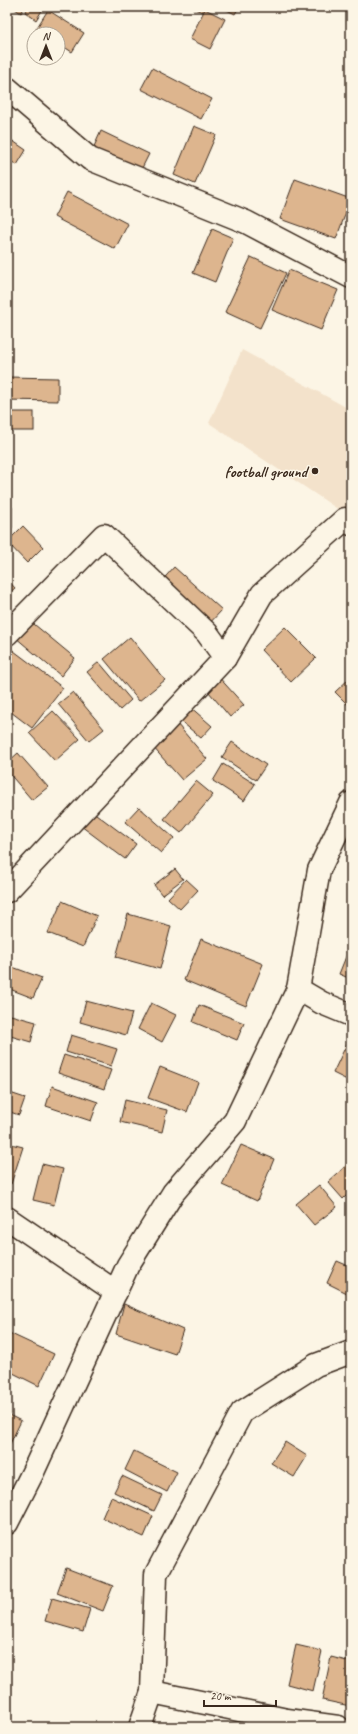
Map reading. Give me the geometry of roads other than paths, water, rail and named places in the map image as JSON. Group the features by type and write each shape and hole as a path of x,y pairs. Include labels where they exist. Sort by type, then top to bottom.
{"street":[{"path":"7,88 90,159 246,222 351,277"},
{"path":"7,891 225,658 262,594 345,519 351,524"},
{"path":"7,634 104,535 208,633 225,658"},
{"path":"7,1522 33,1472 128,1265 173,1193 235,1121 298,989 319,870 351,803"},
{"path":"298,989 322,1003 351,1015"},
{"path":"7,1218 116,1292"},
{"path":"140,1727 152,1692 156,1574 242,1412 316,1365 351,1352"},
{"path":"152,1692 287,1720 338,1727"}],"place":[{"name":"football ground","path":"315,471"}]}
